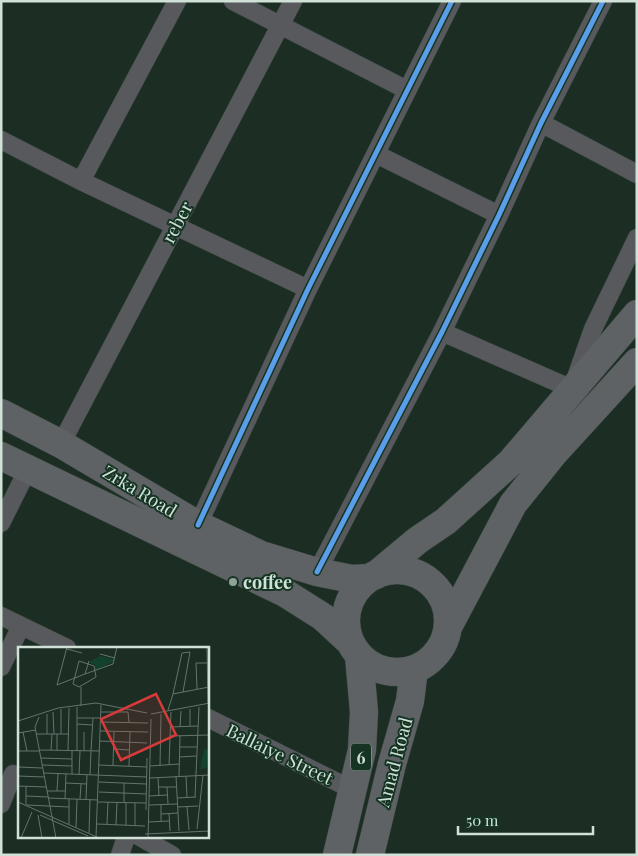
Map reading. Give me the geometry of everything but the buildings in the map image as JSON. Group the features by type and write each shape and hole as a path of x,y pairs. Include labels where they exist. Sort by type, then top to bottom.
{"main road":[{"path":"637,314 510,462 486,486 446,521 418,540 360,586 348,607 346,630 355,649 372,666 386,671 414,670 435,656 446,637 448,627 513,504 554,452 637,362"},
{"name":"Zrka Road","path":"1,413 61,444 198,525 261,555 317,572 352,579 373,576"},
{"name":"Zrka Road","path":"1,456 285,593 324,617 355,649"},
{"path":"373,576 388,571 400,570 422,577 432,584 445,603 448,627"},
{"name":"Amad Road","path":"337,855 362,750 364,728 355,649"},
{"name":"Amad Road","path":"370,855 392,764 410,701 414,670"}],"street":[{"path":"81,181 178,1"},
{"path":"233,1 408,90"},
{"name":"reber","path":"61,444 293,1"},
{"path":"198,525 308,289 452,1"},
{"path":"317,572 442,332 541,123 603,1"},
{"path":"541,123 637,174"},
{"path":"1,140 81,181 308,289"},
{"path":"376,154 499,214"},
{"path":"442,332 572,389 593,329 637,238"},
{"path":"1,523 28,468"},
{"path":"1,616 65,647"},
{"path":"1,667 21,626"},
{"name":"Ballaiye Street","path":"209,718 353,790"},
{"path":"1,804 11,773"},
{"path":"120,855 126,838"},
{"path":"142,838 172,855"}],"cycle path":[{"path":"198,525 308,289 452,1"},
{"path":"317,572 442,332 541,123 603,1"}],"place":[{"name":"coffee","path":"233,582"}]}
